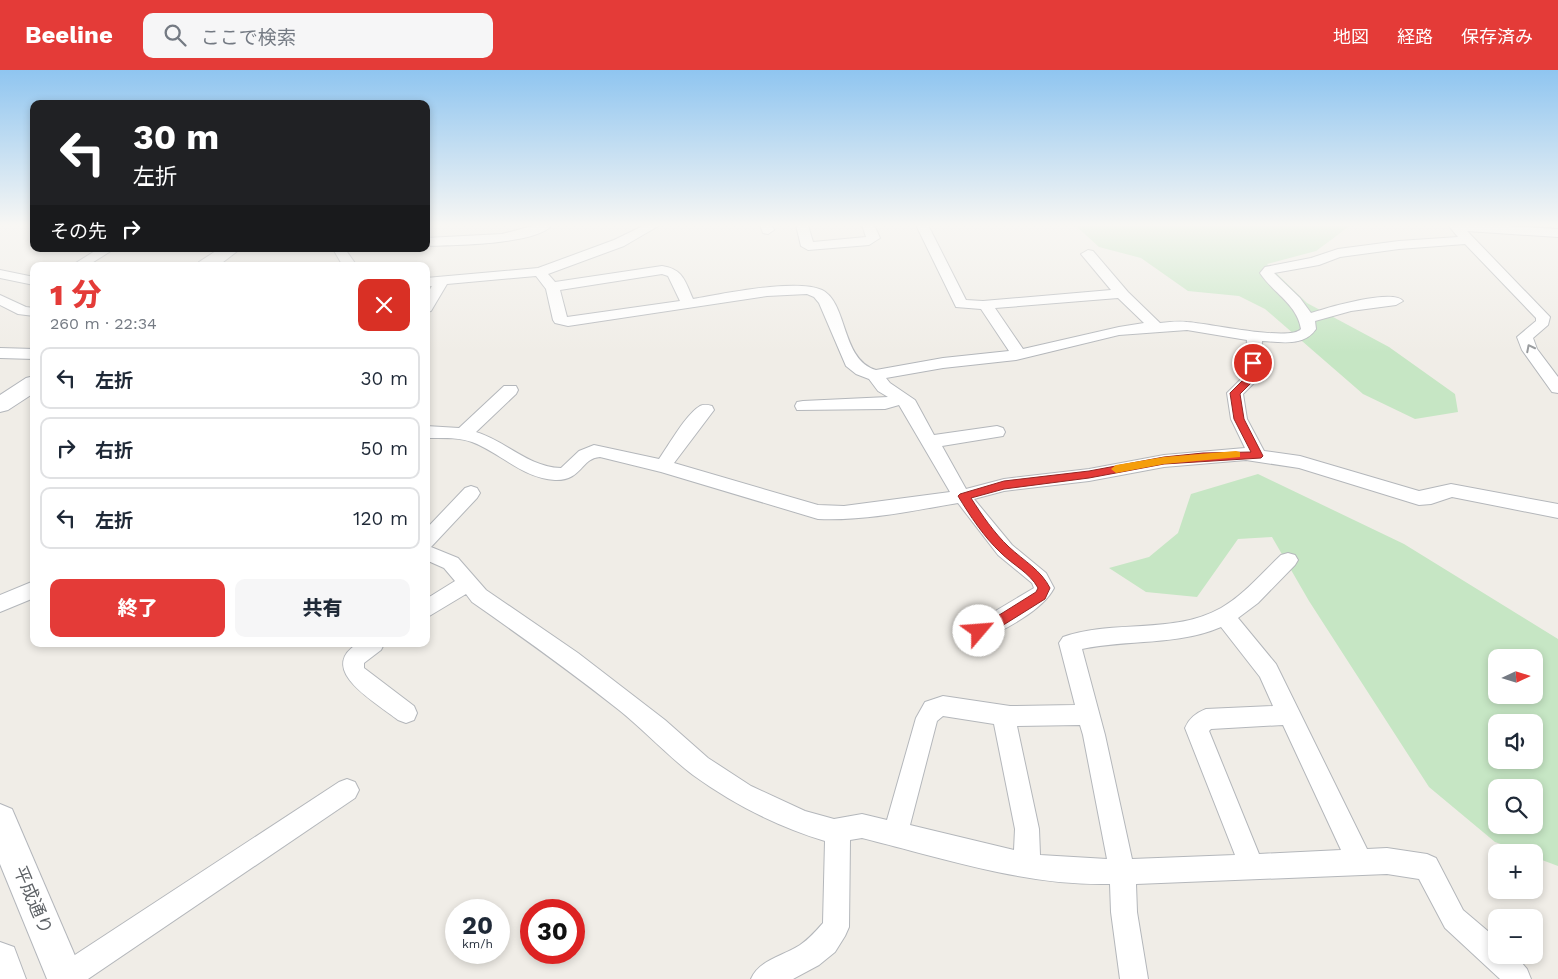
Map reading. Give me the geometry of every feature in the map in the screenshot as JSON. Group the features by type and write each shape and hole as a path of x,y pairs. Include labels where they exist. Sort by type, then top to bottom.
{"street":[{"path":"430,282 540,272 552,267"},
{"path":"943,267 961,304 985,305 1121,293"},
{"path":"1097,267 1157,328"},
{"path":"540,272 552,287 560,320 568,322 602,319 688,303 795,289 808,290 819,294 826,302 852,363 862,371 875,375 943,363 1019,354 1119,331 1187,326 1207,331 1254,336 1291,338 1304,335 1309,330 1307,319 1294,300 1270,279 1267,273 1270,270 1284,267"},
{"path":"1495,267 1543,317 1543,322 1525,338 1530,350 1558,388"},
{"path":"552,287 662,270 670,271 674,274 688,303"},
{"path":"0,274 30,280"},
{"path":"430,301 442,281"},
{"path":"0,300 23,311 30,312"},
{"path":"1307,319 1355,305 1396,301"},
{"path":"985,305 1019,354"},
{"path":"1254,336 1252,377 1235,393 1239,419 1258,456"},
{"path":"0,353 30,354"},
{"path":"875,375 884,387 909,404 929,442 983,525 1005,550 1039,578 1044,588 1040,595 992,626 979,631"},
{"path":"0,405 30,385"},
{"path":"463,434 510,390"},
{"path":"803,406 885,404 902,398"},
{"path":"664,466 694,423 706,410"},
{"path":"430,432 463,434 485,441 515,461 544,474 565,474 584,455 592,451 664,466 818,512 844,513 964,496 1004,485 1089,475 1164,460 1203,456 1258,456 1300,462 1419,498 1431,497 1451,490 1558,512"},
{"path":"929,442 997,432"},
{"path":"430,537 471,492"},
{"path":"430,554 451,563 479,596 570,659 657,728 700,766 742,794 803,822 834,831 862,826 1027,866 1087,872 1387,861 1427,867 1434,878 1442,899 1455,920 1517,979"},
{"path":"1134,979 1124,912 1122,872 1089,714 1070,643 1092,638 1182,630 1224,616 1263,585 1288,560"},
{"path":"430,607 467,582"},
{"path":"0,604 30,591"},
{"path":"1224,616 1242,635 1268,671 1360,862"},
{"path":"369,647 360,653 353,661 354,672 406,713"},
{"path":"895,834 927,718 933,709 943,706 1004,714 1089,714"},
{"path":"1004,714 1026,830 1027,866"},
{"path":"1252,867 1196,728 1206,719 1289,715"},
{"path":"66,979 347,790"},
{"name":"平成通り","path":"0,821 66,979"},
{"path":"765,979 809,954 825,942 836,928 838,830"},
{"path":"0,961 7,979"}],"green space":[{"path":"1154,267 1271,267 1307,303 1389,347 1455,394 1458,412 1415,419 1363,394 1265,309 1239,296 1188,291"},
{"path":"1258,474 1404,544 1558,639 1558,866 1543,860 1543,844 1501,844 1495,842 1429,787 1309,601 1272,537 1238,539 1197,597 1146,592 1109,568 1149,557 1178,533 1191,494"}],"slow traffic":[{"path":"1116,469 1164,460 1236,455"}],"route":[{"path":"979,631 992,626 1040,595 1044,588 1039,578 1005,550 983,525 964,496 1004,485 1089,475 1164,460 1246,454 1258,456 1239,419 1235,393 1252,377 1253,363"}]}
